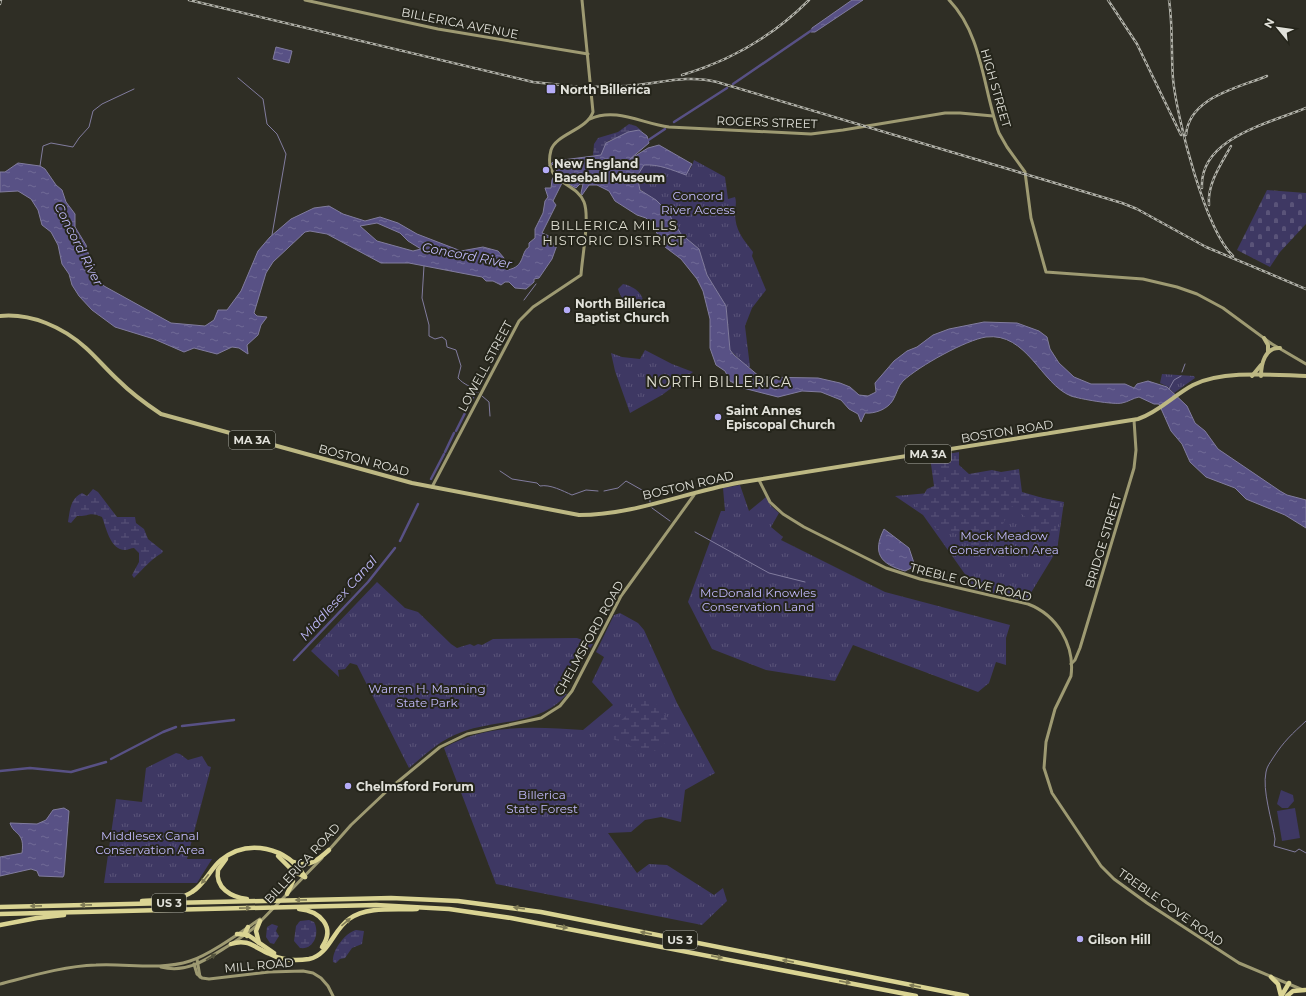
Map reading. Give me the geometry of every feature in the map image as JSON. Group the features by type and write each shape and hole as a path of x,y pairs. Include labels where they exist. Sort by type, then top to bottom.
{"highway":[{"path":"105,905 169,898 187,894 200,885 220,860 244,848 264,848 274,851 297,867 305,876"},
{"path":"265,901 242,898 227,892 219,882 218,873 221,864 238,853 258,849 274,854 288,866 305,876"},
{"path":"288,860 300,864 308,864 316,862 329,850"},
{"path":"287,894 293,879 288,866"},
{"name":"US 3","path":"0,907 417,898 505,906 967,996"},
{"name":"US 3","path":"0,914 376,905 440,908 511,918 916,996"},
{"path":"231,944 243,941 279,955 300,957 317,952 326,941 327,927 320,917 305,910 280,907"},
{"path":"237,934 246,934 259,946 278,957 294,960 309,959 322,952 342,924 359,914 440,908"},
{"path":"0,925 37,918 108,911"},
{"path":"259,946 256,930 260,921"},
{"path":"246,934 248,927"},
{"path":"1270,976 1278,984 1281,996"},
{"path":"1281,996 1289,983"},
{"path":"1287,996 1289,983"},
{"path":"1287,996 1294,990 1306,991"}],"main road":[{"name":"BILLERICA AVENUE","path":"305,0 438,29 588,54"},
{"path":"582,0 593,109 588,120"},
{"name":"HIGH STREET","path":"949,0 958,12 971,36 993,116 1001,139 1025,172 1031,218 1046,272 1143,279 1177,287 1197,294 1223,308 1264,338"},
{"path":"593,109 604,115"},
{"name":"ROGERS STREET","path":"588,120 604,115 625,116 650,124 669,127 796,134 837,131 949,113 993,116"},
{"name":"LOWELL STREET","path":"432,487 519,321 533,308 581,275 586,208 579,194 555,176 551,164 551,151 554,145 588,120"},
{"name":"BOSTON ROAD","path":"0,316 17,315 38,320 72,337 131,392 161,414 432,487 579,515 602,514 694,495 713,488 759,480 1134,420 1148,416 1199,382 1213,378 1229,375 1306,376"},
{"path":"1264,338 1306,364"},
{"path":"1264,338 1268,345 1268,352"},
{"path":"1252,376 1268,352 1274,348 1280,348"},
{"path":"1261,376 1262,363"},
{"name":"BRIDGE STREET","path":"1071,664 1075,660 1080,648 1134,468 1136,450 1134,420"},
{"name":"TREBLE COVE ROAD","path":"759,480 774,506 787,517 886,568 920,579 1028,604 1050,618 1061,630 1066,641 1071,664 1071,676 1055,709 1045,750 1044,768 1047,782 1056,798 1101,866 1114,879 1228,957 1248,968 1306,991"},
{"name":"CHELMSFORD ROAD","path":"350,825 389,789 451,740 475,732 541,718 560,706 572,691 621,596 694,495"},
{"name":"BILLERICA ROAD","path":"0,984 76,966 113,964 176,969 196,965 246,934 305,876 350,825"},
{"name":"BILLERICA ROAD","path":"161,967 195,959 237,934 266,914"},
{"name":"MILL ROAD","path":"195,959 197,974 200,977 209,979 269,972 303,971 320,977 333,996"}],"green space":[{"path":"629,124 636,126 642,131 639,130 608,141 601,155 593,155 594,144 598,138 618,132"},
{"name":"Concord River Access","path":"694,160 725,177 728,199 735,197 736,199 736,224 743,238 753,252 752,256 766,290 752,308 745,326 750,367 747,367 730,350 726,306 707,275 699,249 681,234 667,211 656,200 644,193 638,186 637,176 644,165 665,167 684,174 691,168"},
{"path":"1267,190 1306,193 1306,224 1280,252 1270,267 1237,250"},
{"path":"623,284 639,292 643,299 641,308 633,308 623,300 618,289"},
{"path":"645,350 672,364 693,372 662,395 630,413 615,371 611,353 622,357 640,359"},
{"path":"1162,374 1194,376 1195,378 1174,393 1168,387 1160,383"},
{"path":"959,452 959,465 969,474 992,470 1001,472 1019,469 1022,492 1060,503 1057,539 1037,550 1029,536 1029,520 1012,506 1001,528 981,534 983,551 975,552 963,532 937,530 917,506 927,489 934,486 930,457"},
{"name":"McDonald Knowles Conservation Land","path":"740,485 749,511 766,497 771,506 779,513 771,527 783,537 781,540 885,592 1010,625 1006,638 1006,665 996,662 989,683 978,692 853,645 835,681 766,670 712,649 688,602 721,511 725,511 723,488"},
{"path":"93,489 98,492 117,517 135,517 136,523 144,529 148,539 163,551 134,578 132,575 139,562 139,553 134,548 125,550 116,546 109,537 102,517 92,514 77,516 71,523 68,522 71,505 75,498 82,493 87,496"},
{"name":"Mock Meadow Conservation Area","path":"952,491 1011,492 1064,502 1057,550 1026,601 965,586 967,577 923,515 895,496"},
{"name":"Warren H. Manning State Park","path":"377,582 405,608 418,612 457,648 470,644 474,646 478,644 482,645 493,639 577,638 593,644 588,652 577,649 572,663 556,691 567,694 556,704 544,712 531,717 475,728 454,735 434,747 409,768 357,665 350,663 345,669 338,670 339,677 311,651"},
{"name":"Billerica State Forest","path":"620,613 638,623 644,630 677,703 715,773 685,790 681,822 661,817 645,820 631,832 608,833 637,873 649,864 667,865 714,895 723,888 727,901 702,925 496,884 444,748 477,734 512,728 583,730 613,705 592,682 604,657 596,652 614,615"},
{"path":"646,698 659,707 664,713 668,721 669,736 656,750 650,753 641,753 626,743 609,737 610,729 625,717 637,702"},
{"name":"Middlesex Canal Conservation Area","path":"176,753 188,760 202,756 208,766 211,767 187,859 212,859 197,883 104,883 116,799 142,802 146,768"},
{"path":"1281,790 1293,795 1294,801 1288,808 1282,808 1277,804"},
{"path":"1295,808 1300,838 1282,841 1277,811"},
{"path":"309,920 314,922 316,926 316,936 312,944 305,948 300,948 294,941 296,926 300,921"},
{"path":"272,924 278,926 276,931 279,936 274,944 270,943 266,937 267,927"},
{"path":"356,930 364,931 362,944 352,948 345,958 340,959 336,963 333,962 333,957 337,947 344,938"}],"water":[{"path":"852,0 863,0 815,32 811,32 812,28"},
{"path":"276,47 292,51 289,63 273,59"},
{"name":"Concord River","path":"639,130 647,136 649,143 630,159 648,148 659,145 692,164 686,175 660,166 644,165 637,176 640,190 656,200 667,211 681,234 699,249 707,275 726,306 730,350 760,377 818,378 840,383 850,387 859,395 868,396 876,392 875,383 894,361 933,335 949,329 984,322 1017,323 1039,331 1047,337 1050,349 1059,363 1074,377 1091,384 1125,384 1134,388 1137,384 1148,381 1167,387 1187,406 1195,423 1205,431 1218,449 1280,491 1287,495 1306,500 1306,528 1285,515 1246,499 1235,488 1206,477 1190,462 1182,444 1171,431 1159,404 1154,404 1139,397 1124,402 1112,403 1071,396 1060,390 1023,350 1012,342 1000,338 986,337 977,339 955,348 931,361 901,383 893,400 888,406 877,412 865,413 861,422 858,414 849,409 841,400 821,392 802,391 778,397 743,388 730,381 725,371 716,365 710,348 710,319 703,291 697,279 681,259 665,247 651,223 646,218 637,215 615,201 609,191 597,185 589,185 582,195 583,184 580,184 576,188 563,181 553,201 556,205 542,233 549,236 547,240 557,245 552,259 539,278 534,279 534,282 526,289 515,288 509,282 505,282 501,285 493,281 486,281 482,277 409,263 381,263 327,234 310,231 305,232 273,262 266,273 254,313 257,316 267,317 261,325 258,335 247,345 248,354 239,348 232,347 217,354 194,348 184,352 154,339 115,327 92,310 79,296 72,285 69,274 62,264 58,245 51,232 42,225 38,210 31,199 18,191 0,192 0,172 5,172 18,163 40,166 45,169 56,185 62,190 66,202 75,214 75,227 86,245 91,264 99,280 104,286 171,323 205,326 214,320 218,310 227,310 241,291 258,251 270,237 291,219 314,208 329,206 343,214 365,221 380,217 398,223 417,234 461,251 483,247 498,251 504,258 503,267 507,270 513,268 520,263 524,252 529,247 529,243 535,238 535,229 543,213 545,201 548,197 545,188 551,188 552,180 560,164 554,163 547,170 549,165 555,161 601,155 606,143 628,132","holes":["377,223 400,233 408,241 421,249 413,251 377,241 360,226"]},
{"path":"884,529 909,548 915,566 905,571 889,565 884,561 879,551 879,545 880,537"},
{"path":"64,808 69,811 63,877 39,876 37,871 31,869 0,876 0,857 22,853 23,846 21,837 10,823 37,824 46,820 53,810"}],"waterway":[{"name":"Middlesex Canal","path":"733,84 812,30"},
{"path":"238,78 263,99 267,124 277,134 286,154 272,235"},
{"name":"Middlesex Canal","path":"674,122 727,88"},
{"path":"40,166 43,146 51,143 73,147 89,127 93,111 102,104 134,89"},
{"name":"Middlesex Canal","path":"647,141 665,129"},
{"path":"424,266 422,298 429,325 429,336 435,339 442,337 446,340 447,347 456,350 461,366 458,378 478,392"},
{"path":"524,300 536,284"},
{"path":"477,390 506,334"},
{"path":"1182,372 1185,364"},
{"path":"1169,389 1174,380 1181,376"},
{"name":"Middlesex Canal","path":"456,431 476,391"},
{"path":"482,396 489,402 490,416"},
{"name":"Middlesex Canal","path":"445,452 454,433"},
{"name":"Middlesex Canal","path":"431,479 444,454"},
{"path":"500,471 512,479 537,483 540,486 552,487 572,495 586,490 598,491"},
{"path":"604,491 618,488 626,481 649,494 650,502"},
{"name":"Middlesex Canal","path":"400,541 418,504"},
{"path":"652,508 670,521"},
{"path":"695,532 769,573 805,582"},
{"name":"Middlesex Canal","path":"294,660 368,582 395,548"},
{"name":"Middlesex Canal","path":"182,726 234,720"},
{"path":"1306,721 1288,738 1277,752 1267,768 1265,779 1266,796 1275,839 1274,846 1295,852 1299,849 1306,853"},
{"name":"Middlesex Canal","path":"111,759 163,732 176,727"},
{"name":"Middlesex Canal","path":"0,771 30,768 71,772 106,762"}],"railway":[{"path":"0,4 1,0"},
{"path":"189,0 533,82 580,87 631,86"},
{"path":"682,75 717,62 750,45 781,25 809,0"},
{"path":"1108,0 1137,44 1181,135"},
{"path":"1169,0 1173,79 1186,145 1212,223 1233,256"},
{"path":"1186,135 1189,122 1196,111 1205,103 1229,90 1267,76"},
{"path":"627,86 683,79 717,82 1122,203 1137,209 1206,247 1306,289"},
{"path":"1202,188 1204,171 1212,157 1224,145 1239,135 1256,127 1306,108"},
{"path":"1209,205 1212,182 1231,146"}],"place":[{"name":"North Billerica","path":"551,89"},
{"name":"New England Baseball Museum","path":"546,170"},
{"name":"North Billerica Baptist Church","path":"567,310"},
{"name":"Saint Annes Episcopal Church","path":"718,417"},
{"name":"Chelmsford Forum","path":"348,786"},
{"name":"Gilson Hill","path":"1080,939"}],"district":[{"name":"BILLERICA MILLS HISTORIC DISTRICT","path":"614,232"},
{"name":"NORTH BILLERICA","path":"719,382"}]}
